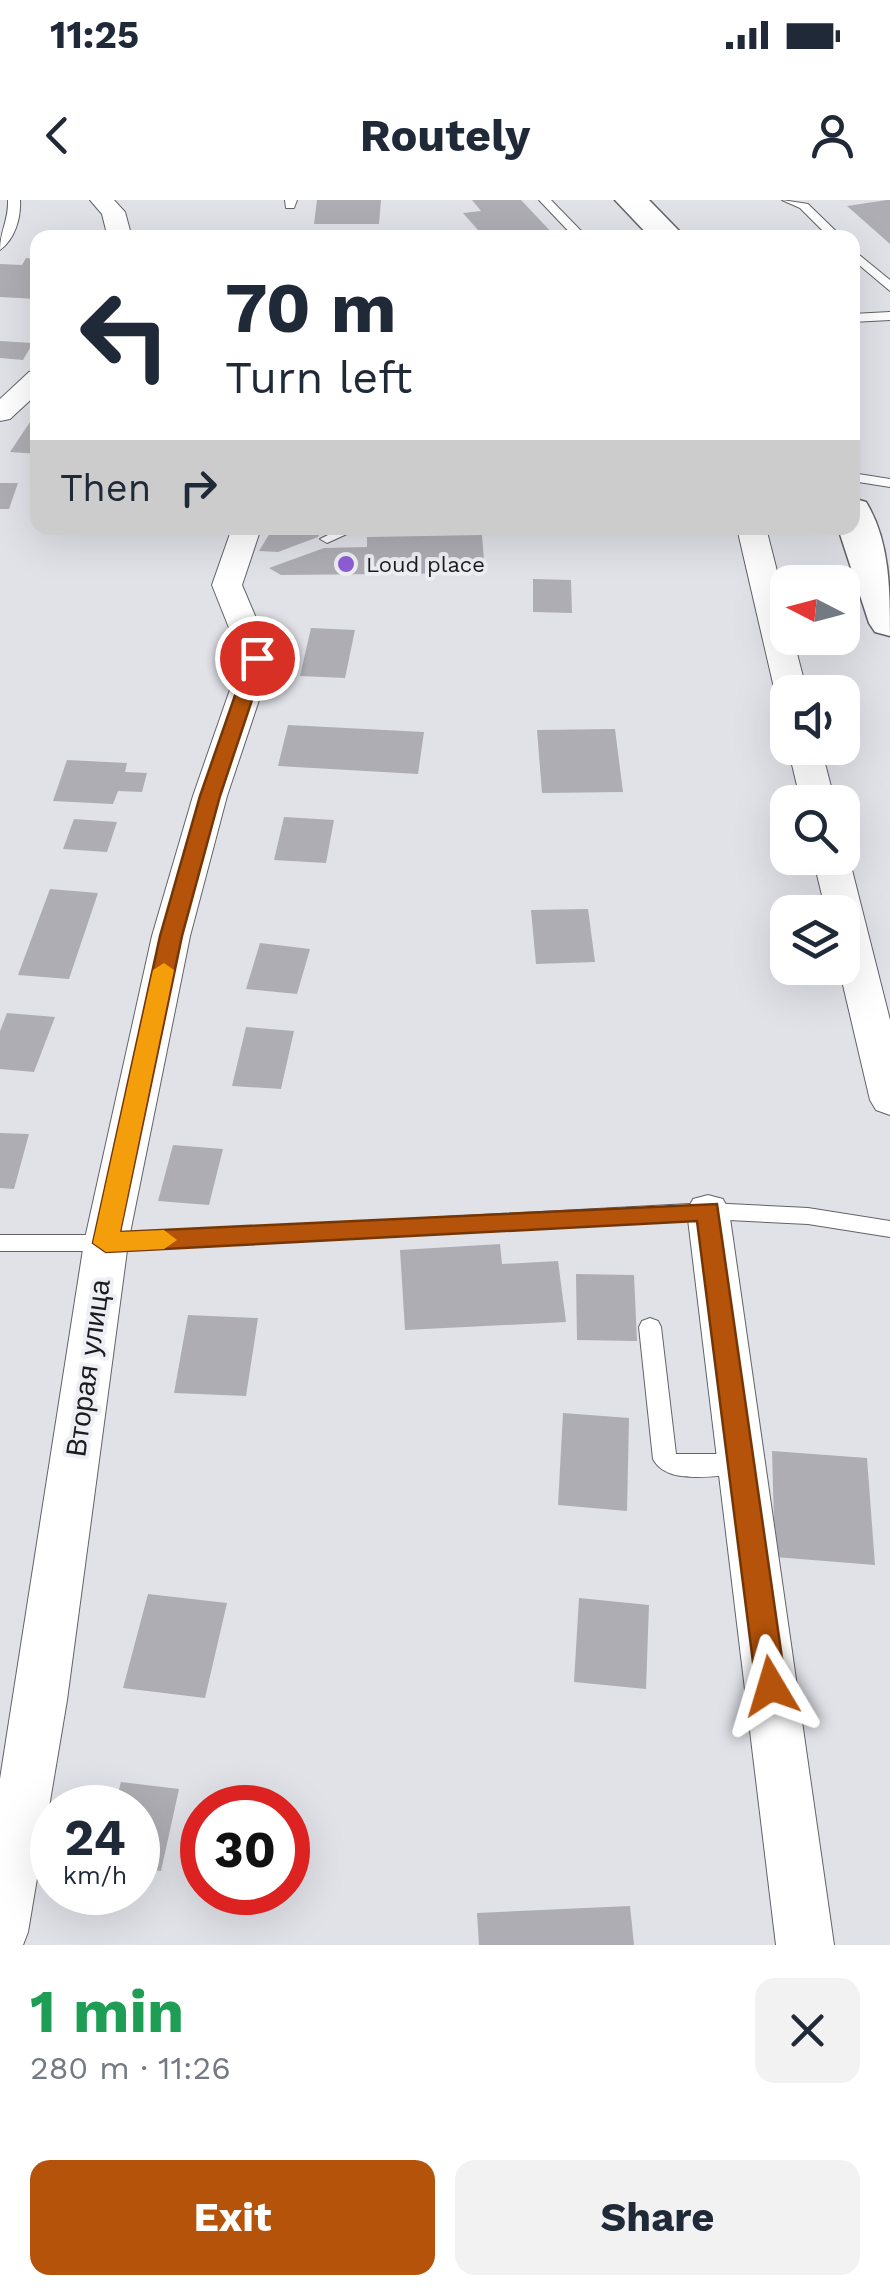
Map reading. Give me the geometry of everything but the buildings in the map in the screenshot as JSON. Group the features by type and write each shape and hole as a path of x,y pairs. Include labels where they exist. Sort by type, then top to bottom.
{"main road":[{"path":"631,200 662,230"},
{"path":"860,534 890,623"}],"street":[{"path":"100,200 113,212 118,230"},
{"path":"0,413 30,385"},
{"name":"Вторая улица","path":"0,1932 41,1700 106,1243 171,936 210,796 257,658 227,585 244,535"},
{"path":"753,535 787,675"},
{"path":"835,875 890,1100"},
{"path":"708,1211 804,1945"}],"lane":[{"path":"0,246 15,218 14,200"},
{"path":"545,200 574,230"},
{"path":"788,200 804,206 830,230"},
{"path":"860,259 890,286"},
{"path":"860,318 890,316"},
{"path":"860,477 890,483"},
{"path":"327,539 336,535"},
{"path":"0,1243 106,1243 708,1211 808,1216 890,1228"},
{"path":"650,1326 665,1459 674,1465 742,1464"}],"slow traffic":[{"path":"164,970 106,1243 164,1240"}],"place":[{"name":"Loud place","path":"346,564"}],"route":[{"path":"257,658 210,796 171,936 106,1243 708,1211 771,1686"}]}
